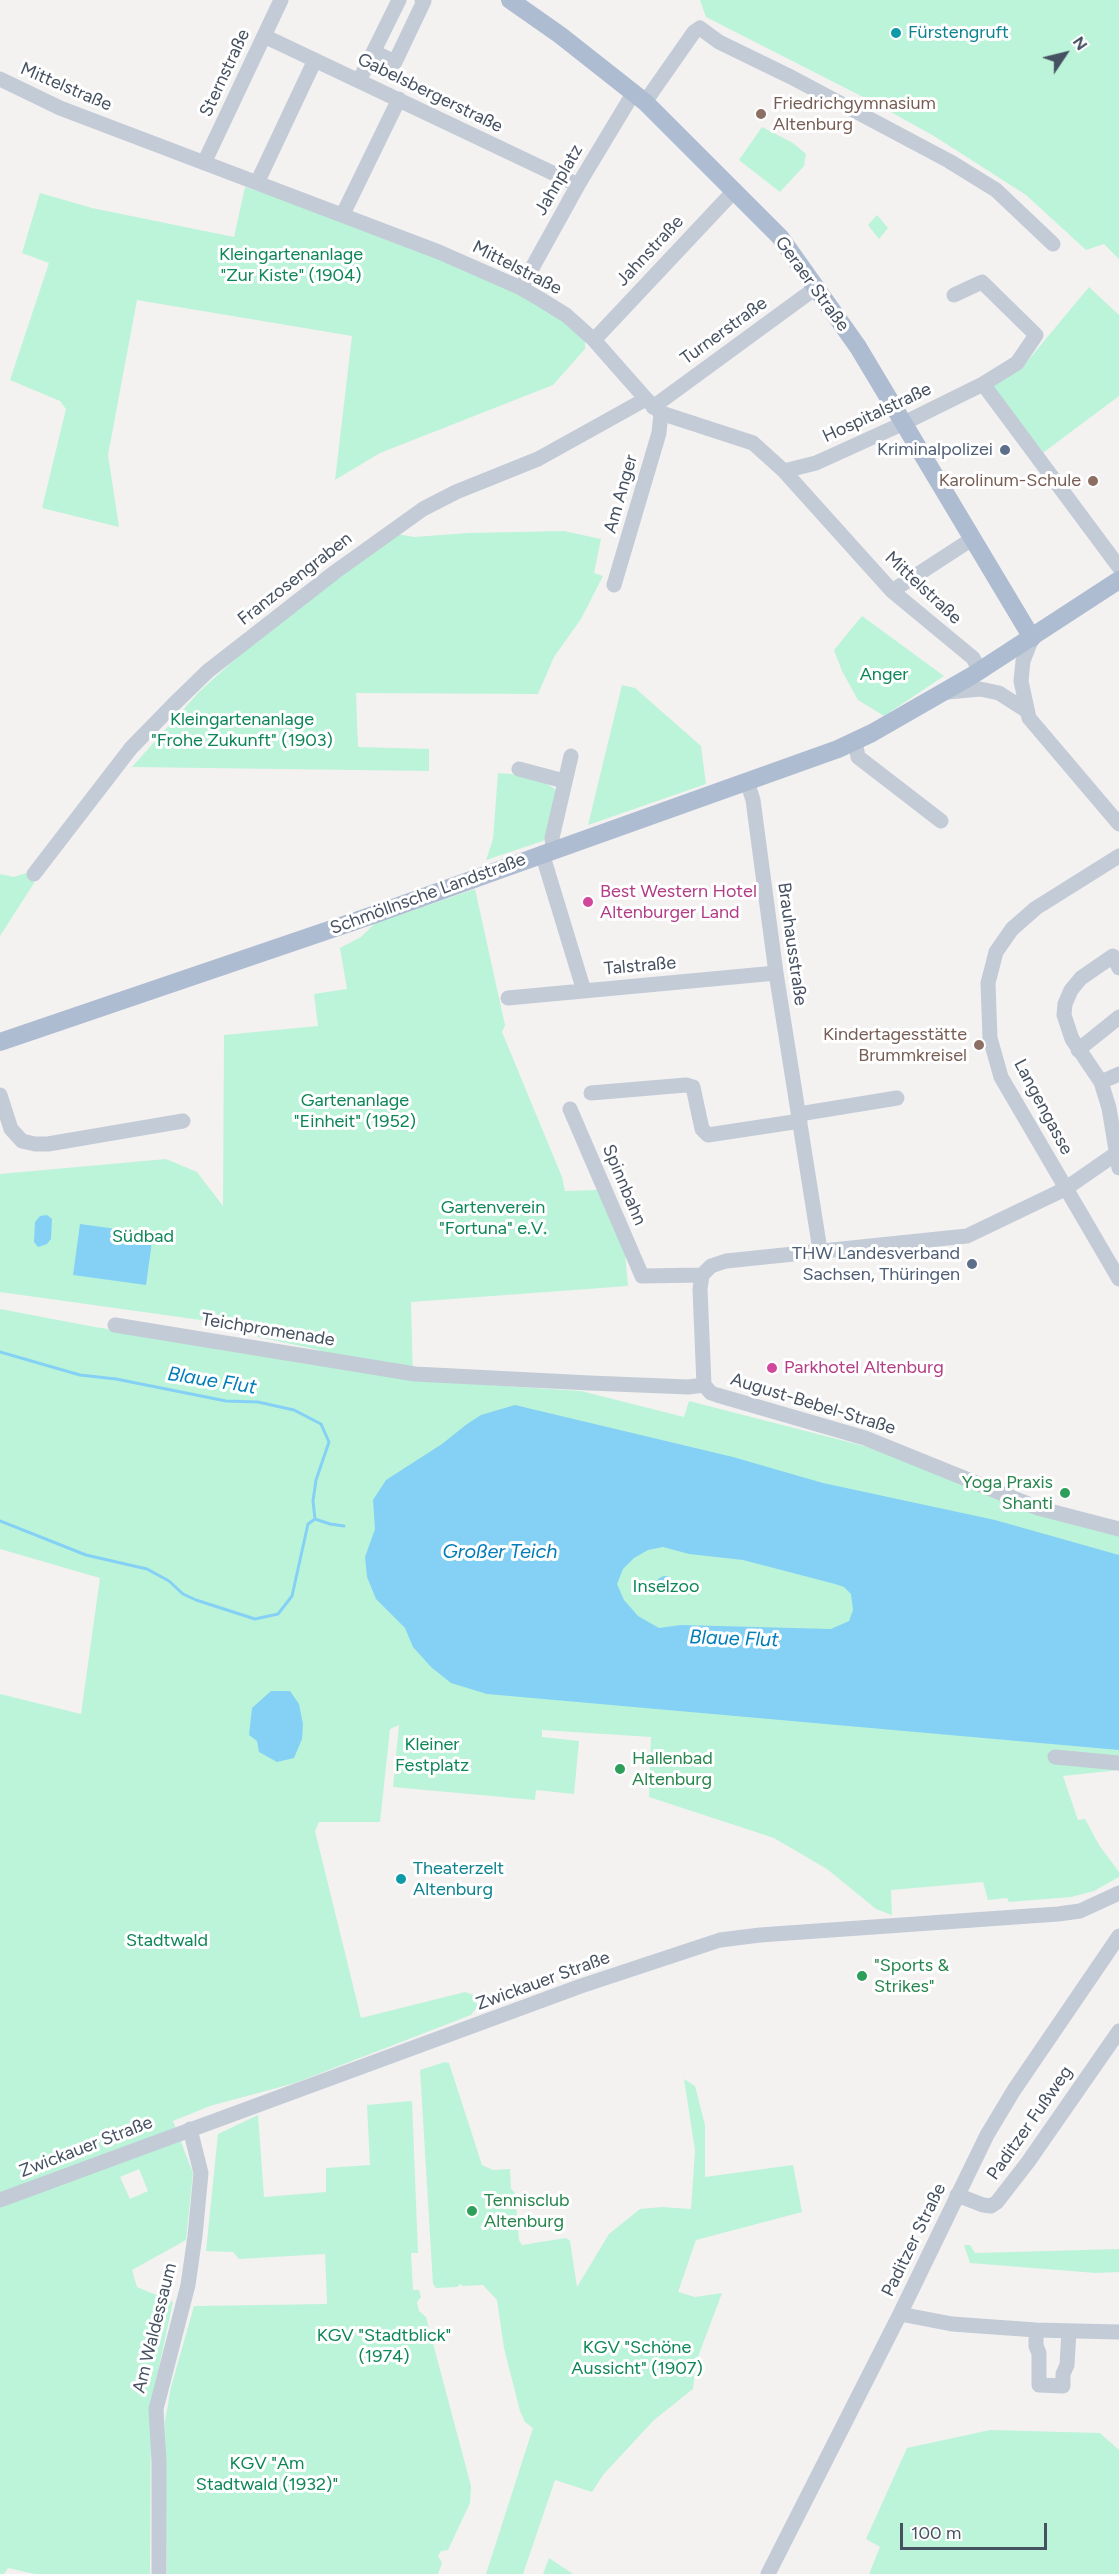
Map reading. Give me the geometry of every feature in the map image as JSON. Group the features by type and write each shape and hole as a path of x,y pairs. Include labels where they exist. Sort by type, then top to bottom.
{"main road":[{"name":"Geraer Straße","path":"516,2 639,97 780,237 858,347 1032,638"},
{"name":"Schmöllnsche Landstraße","path":"0,1042 365,918 855,741 1001,658 1119,580"}],"street":[{"name":"Sternstraße","path":"204,163 281,0"},
{"path":"359,81 399,0"},
{"path":"374,52 395,62 424,0"},
{"name":"Jahnplatz","path":"521,288 578,184 639,97 694,32 700,28 719,42 791,77 949,161 996,190 1053,244"},
{"name":"Gabelsbergerstraße","path":"264,36 578,184"},
{"path":"257,183 315,60"},
{"name":"Mittelstraße","path":"0,80 60,108 344,214 521,288 566,315 594,340 653,406 753,444 784,471 892,591 973,658 980,670"},
{"path":"344,214 399,99"},
{"name":"Jahnstraße","path":"594,340 735,190"},
{"name":"Hospitalstraße","path":"784,471 816,463 904,423 983,384 1017,363 1036,336 982,282 954,295"},
{"name":"Turnerstraße","path":"653,406 817,287"},
{"path":"983,384 1119,567"},
{"name":"Am Anger","path":"614,585 659,433 653,406"},
{"name":"Franzosengraben","path":"34,874 131,748 208,671 392,529 456,492 538,459 653,406"},
{"path":"892,591 972,539"},
{"path":"1032,638 1022,669 1021,681 1029,718 1119,824"},
{"path":"940,694 980,689 999,693 1027,711"},
{"path":"855,741 858,757 941,821"},
{"path":"571,756 547,851 584,991"},
{"path":"519,768 564,781"},
{"name":"Brauhausstraße","path":"747,781 753,800 776,973 820,1250"},
{"name":"Langengasse","path":"1119,856 1036,908 1012,929 996,952 988,983 990,1038 1001,1077 1119,1279"},
{"path":"704,1385 700,1288 702,1275 711,1266 726,1261 967,1236 1065,1189 1118,1160 1109,1108 1101,1082 1078,1050 1067,1029 1064,1015 1065,1004 1071,990 1081,978 1113,956 1119,968"},
{"name":"Talstraße","path":"508,998 776,973"},
{"path":"1078,1050 1119,1017"},
{"path":"1101,1082 1119,1074"},
{"path":"591,1094 686,1084 693,1087 702,1129 708,1135 897,1098"},
{"path":"0,1095 11,1129 22,1141 35,1144 48,1144 183,1121"},
{"name":"Spinnbahn","path":"570,1109 642,1276 702,1275"},
{"name":"Teichpromenade","path":"115,1326 415,1374"},
{"name":"August-Bebel-Straße","path":"415,1374 688,1387 704,1385 711,1393 717,1395 865,1438 1038,1508 1119,1529"},
{"path":"1055,1757 1119,1763"},
{"name":"Zwickauer Straße","path":"0,2200 190,2129 266,2104 600,1979 720,1940 1058,1914 1080,1911 1119,1893"},
{"name":"Paditzer Straße","path":"768,2574 900,2314 957,2194 1005,2104 1119,1936"},
{"name":"Paditzer Fußweg","path":"957,2194 983,2205 991,2206 997,2202 1028,2162 1119,2031"},
{"name":"Am Waldessaum","path":"159,2574 159,2462 156,2409 188,2285 195,2236 201,2174 190,2129"},
{"path":"900,2314 952,2324 1036,2330 1119,2332"},
{"path":"1036,2330 1036,2346 1040,2353 1039,2385 1047,2386 1063,2386 1069,2331"}],"green space":[{"path":"700,0 1119,0 1119,259 1104,244 1086,250 1026,195 934,136 871,101 706,17"},
{"path":"762,127 793,143 806,154 804,166 780,192 739,160"},
{"name":"Kleingartenanlage \"Zur Kiste\" (1904)","path":"245,187 344,218 511,290 568,323 585,338 585,349 553,385 380,453 335,480 352,336 137,300 108,455 119,527 42,508 66,409 60,401 10,380 49,263 22,253 40,193 92,208 234,237"},
{"path":"877,215 888,228 879,239 868,225"},
{"path":"1089,287 1119,315 1119,396 1040,455 991,385 1025,364"},
{"name":"Kleingartenanlage \"Frohe Zukunft\" (1903)","path":"564,531 601,539 594,573 603,576 581,619 554,657 538,694 356,693 358,747 429,749 429,771 132,767 199,692 266,632 397,534 414,537 468,533"},
{"name":"Anger","path":"862,616 944,676 884,716 858,700 842,671 834,650"},
{"path":"622,685 635,688 701,746 706,784 588,825"},
{"path":"498,773 522,775 544,782 555,789 557,794 550,834 543,841 486,860 493,839"},
{"path":"26,873 33,876 34,883 0,936 0,874 14,877"},
{"path":"475,889 505,1025 502,1032 562,1177 565,1191 597,1190 625,1253 628,1286 411,1302 413,1380 581,1391 684,1417 689,1401 864,1446 1119,1533 1119,1770 1063,1776 1078,1820 1085,1819 1099,1845 1119,1872 1119,1877 1094,1891 1071,1897 1009,1902 1007,1898 988,1900 983,1882 891,1890 892,1915 876,1909 827,1869 774,1838 649,1797 651,1737 542,1730 542,1737 579,1741 574,1794 536,1790 535,1800 393,1787 399,1725 390,1729 380,1822 319,1822 315,1831 361,2018 465,1992 476,1996 477,2007 471,2015 295,2083 210,2106 173,2121 193,2173 186,2240 132,2270 137,2287 173,2302 151,2404 150,2574 35,2574 8,2568 4,2574 0,2574 0,1694 81,1714 100,1578 0,1549 0,1309 95,1327 317,1362 319,1350 208,1326 208,1321 0,1292 0,1174 166,1159 197,1172 223,1206 224,1035 318,1026 314,994 347,989 340,948 361,937 374,924","holes":["139,2169 148,2191 130,2199 120,2177"]},
{"name":"KGV \"Schöne Aussicht\" (1907)","path":"445,2062 449,2063 482,2165 493,2170 510,2169 511,2189 515,2193 519,2240 522,2245 566,2238 570,2241 577,2287 609,2234 640,2209 662,2207 691,2209 695,2150 684,2079 695,2086 705,2125 705,2177 793,2165 802,2212 696,2240 678,2292 695,2297 722,2293 696,2362 693,2389 654,2420 603,2475 592,2492 555,2480 523,2574 486,2574 533,2428 525,2422 520,2411 504,2348 497,2300 483,2285 463,2286 460,2284 457,2287 436,2288 433,2284 420,2070"},
{"path":"412,2101 418,2253 411,2253 413,2290 419,2290 421,2297 417,2302 419,2311 426,2317 471,2486 470,2503 448,2550 441,2551 438,2556 442,2563 438,2574 167,2574 165,2421 171,2387 194,2306 327,2304 325,2254 239,2259 233,2252 206,2251 218,2134 258,2115 264,2197 326,2192 326,2168 370,2165 367,2105"},
{"path":"964,2245 970,2245 975,2253 1119,2249 1119,2272 1096,2273 970,2263"},
{"path":"990,2430 1100,2433 1119,2450 1119,2574 869,2574 880,2547 866,2539 907,2448"},
{"path":"549,2558 573,2574 543,2574"}],"water":[{"path":"47,1215 52,1219 51,1239 47,1244 38,1247 34,1242 35,1222 40,1216"},
{"path":"80,1224 153,1234 146,1285 73,1275"},
{"name":"Großer Teich","path":"515,1405 733,1457 823,1483 995,1520 1119,1555 1119,1750 487,1694 451,1683 431,1667 413,1647 405,1628 376,1599 367,1577 365,1557 375,1529 373,1500 386,1480 442,1444 481,1415","holes":["663,1547 689,1554 743,1560 844,1587 851,1594 853,1610 849,1621 831,1629 681,1625 659,1628 638,1616 624,1600 617,1584 623,1569 634,1558 648,1550"]},
{"path":"665,1576 673,1581 674,1585 669,1593 665,1594 657,1589 656,1585 661,1577"},
{"path":"271,1691 290,1691 299,1704 303,1724 302,1739 294,1758 277,1762 259,1752 257,1741 249,1735 252,1708"}],"waterway":[{"name":"Blaue Flut","path":"0,1352 80,1375 116,1379 226,1401 258,1402 294,1410 321,1424 329,1442 316,1480 313,1501 315,1519 344,1526"},
{"name":"Blaue Flut","path":"0,1521 86,1555 147,1569 169,1581 183,1594 255,1619 278,1614 292,1596 308,1524 315,1519"}],"place":[{"name":"Fürstengruft","path":"896,33"},
{"name":"Friedrichgymnasium Altenburg","path":"761,114"},
{"name":"Kriminalpolizei","path":"1005,450"},
{"name":"Karolinum-Schule","path":"1093,481"},
{"name":"Best Western Hotel Altenburger Land","path":"588,902"},
{"name":"Kindertagesstätte Brummkreisel","path":"979,1045"},
{"name":"THW Landesverband Sachsen, Thüringen","path":"972,1264"},
{"name":"Parkhotel Altenburg","path":"772,1368"},
{"name":"Yoga Praxis Shanti","path":"1065,1493"},
{"name":"Hallenbad Altenburg","path":"620,1769"},
{"name":"Theaterzelt Altenburg","path":"401,1879"},
{"name":"\"Sports & Strikes\"","path":"862,1976"},
{"name":"Tennisclub Altenburg","path":"472,2211"}],"park label":[{"name":"Gartenanlage \"Einheit\" (1952)","path":"355,1111"},
{"name":"Gartenverein \"Fortuna\" e.V.","path":"493,1218"},
{"name":"Südbad","path":"143,1237"},
{"name":"Inselzoo","path":"666,1587"},
{"name":"Kleiner Festplatz","path":"432,1755"},
{"name":"Stadtwald","path":"167,1941"},
{"name":"KGV \"Stadtblick\" (1974)","path":"384,2346"},
{"name":"KGV \"Am Stadtwald (1932)\"","path":"267,2474"}]}
